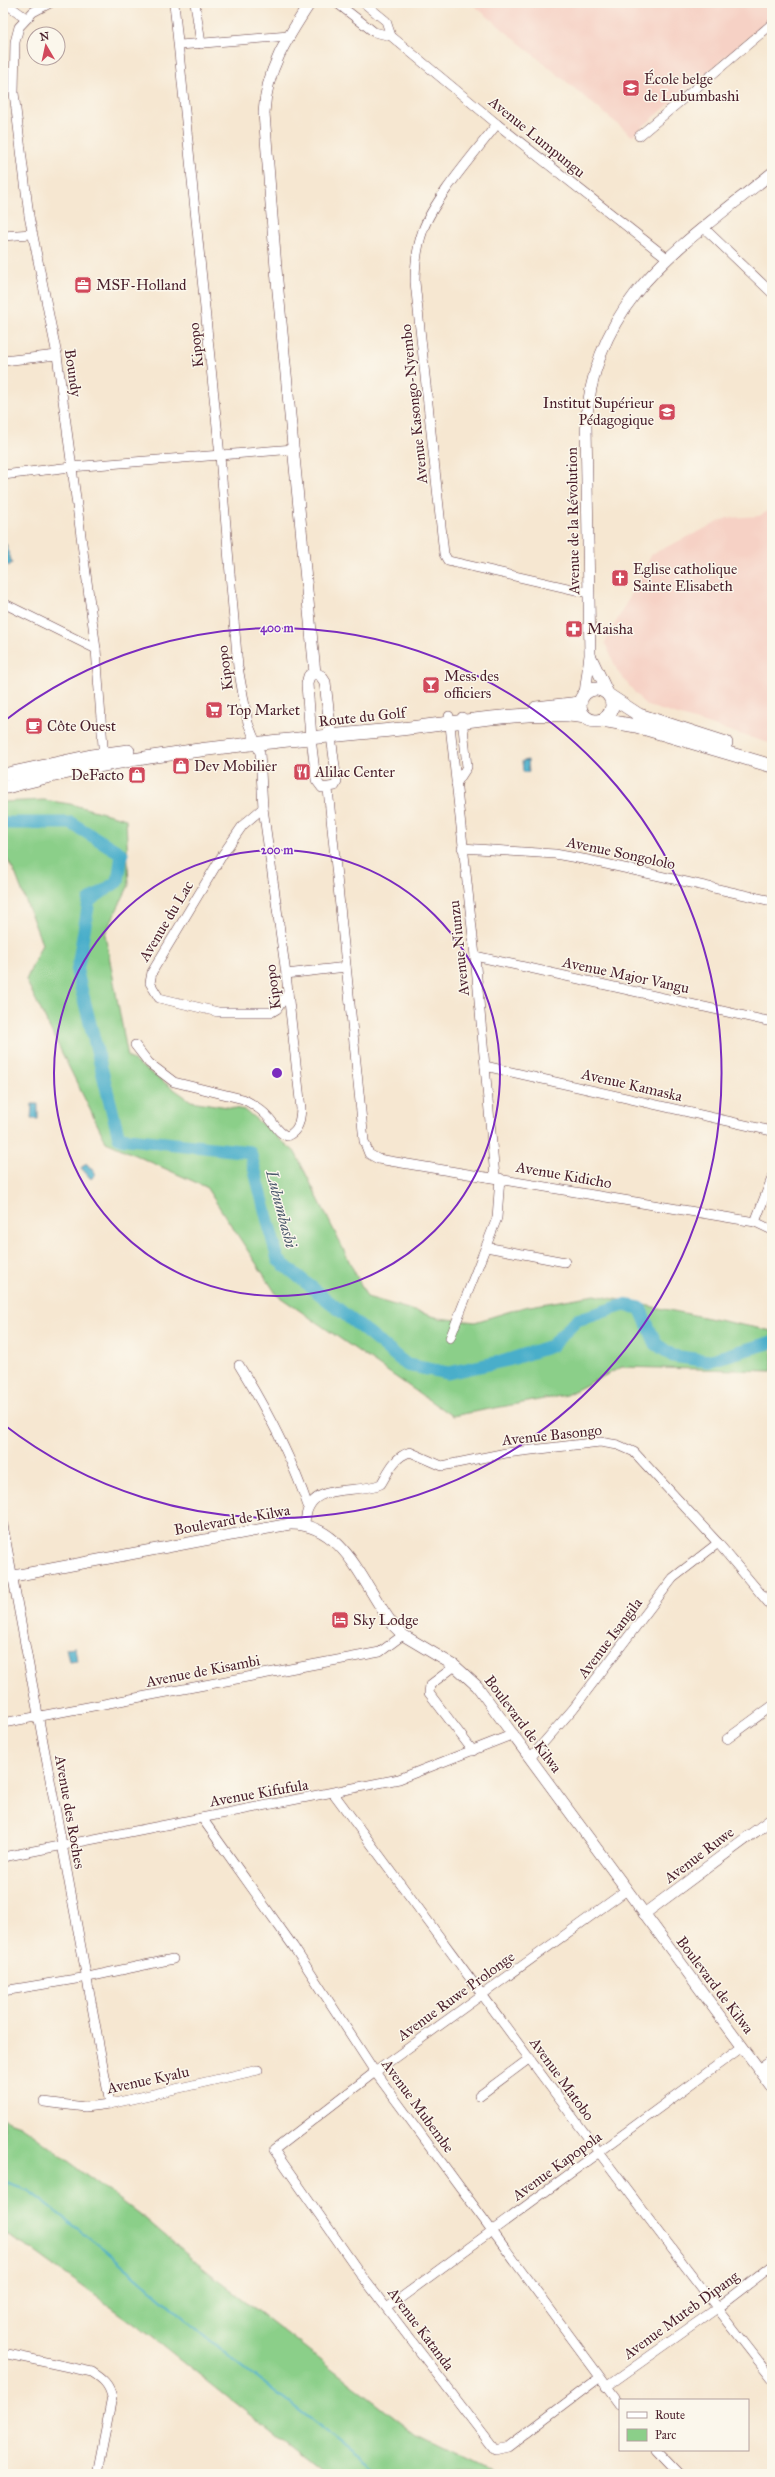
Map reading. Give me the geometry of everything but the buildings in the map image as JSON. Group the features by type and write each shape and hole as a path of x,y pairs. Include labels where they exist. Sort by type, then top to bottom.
{"main road":[{"path":"456,719 582,698 598,689 639,715 753,756 772,766"},
{"path":"602,720 609,714 612,708 609,696"},
{"path":"582,698 581,712 585,717 593,721 602,720 636,726 753,756 772,758"},
{"name":"Route du Golf","path":"3,788 104,759 256,740 456,719 531,716 585,717"},
{"path":"3,776 104,759"}],"street":[{"path":"5,3 26,18"},
{"name":"Boundy","path":"50,3 26,18 19,27 15,42 14,93 32,234 57,355 96,649 104,759"},
{"name":"Kipopo","path":"135,1045 149,1063 174,1082 243,1099 254,1104 269,1119 280,1134 287,1136 293,1134 298,1128 301,1109 286,974 263,808 256,740 248,723 238,668 220,456 180,45 174,3"},
{"path":"195,3 201,44"},
{"path":"310,3 289,36 269,78 265,94 264,113 277,281 315,673"},
{"name":"Avenue Lumpungu","path":"337,3 374,32 391,36 497,124 667,258"},
{"name":"Avenue Lumpungu","path":"364,3 386,21 391,36"},
{"path":"639,136 772,24"},
{"path":"180,45 289,36"},
{"name":"Avenue Kasongo-Nyembo","path":"497,124 433,209 423,229 416,257 415,282 444,554 448,561 589,593"},
{"name":"Avenue de la Révolution","path":"582,698 590,655 586,425 591,380 599,356 620,314 641,285 667,258 772,173"},
{"path":"704,228 772,293"},
{"path":"3,236 32,234"},
{"path":"3,361 57,355"},
{"path":"3,476 71,467 294,449"},
{"path":"3,603 96,649"},
{"path":"590,655 609,696"},
{"path":"315,673 321,676 325,682 336,782 335,786 328,789 322,788 316,782 307,681 311,674 315,673"},
{"path":"456,719 467,767 456,784"},
{"name":"Avenue Niunzu","path":"450,1338 497,1218 497,1178 456,784 456,719"},
{"path":"286,974 346,967 328,789"},
{"name":"Avenue du Lac","path":"263,808 243,826 223,854 152,972 150,983 159,998 218,1012 272,1012 277,1009 288,993"},
{"name":"Avenue Songololo","path":"462,848 510,850 582,858 772,901"},
{"name":"Avenue Major Vangu","path":"475,956 772,1022"},
{"name":"Avenue Kidicho","path":"346,967 364,1141 369,1154 378,1159 755,1222 772,1230"},
{"name":"Avenue Kamaska","path":"485,1066 772,1131"},
{"path":"755,1222 772,1178"},
{"path":"486,1247 565,1262"},
{"path":"239,1365 260,1399 294,1466 308,1506 305,1524"},
{"name":"Avenue Basongo","path":"308,1506 314,1499 330,1492 381,1484 394,1462 402,1455 410,1452 442,1466 506,1453 600,1442 618,1445 634,1452 771,1603"},
{"name":"Boulevard de Kilwa","path":"7,1578 290,1524 305,1524 317,1528 335,1540 386,1617 403,1636 455,1666 477,1686 531,1757 644,1914 772,2087"},
{"name":"Avenue des Roches","path":"3,1525 7,1578 40,1716 61,1846 88,1977 110,2104"},
{"name":"Avenue Isangila","path":"531,1757 573,1709 673,1578 718,1543"},
{"name":"Avenue de Kisambi","path":"3,1723 380,1652 403,1636"},
{"path":"455,1666 430,1685 428,1690 473,1751"},
{"path":"727,1739 772,1706"},
{"name":"Avenue Kifufula","path":"3,1858 202,1818 334,1794 414,1775 514,1734"},
{"name":"Avenue Matobo","path":"334,1794 483,1994 598,2153 716,2309 772,2378"},
{"name":"Avenue Mubembe","path":"202,1818 293,1946 375,2072 599,2378 619,2403"},
{"name":"Avenue Ruwe","path":"644,1914 772,1819"},
{"name":"Avenue Ruwe Prolonge","path":"302,2127 375,2072 627,1890"},
{"path":"3,1992 88,1977 173,1959"},
{"name":"Avenue Kapopola","path":"387,2308 742,2047"},
{"path":"479,2096 530,2058"},
{"path":"759,2069 772,2060"},
{"name":"Avenue Kyalu","path":"44,2102 85,2107 110,2104 258,2070"},
{"name":"Avenue Katanda","path":"302,2127 274,2150 305,2197 495,2450 508,2448 599,2378"},
{"name":"Avenue Muteb Dipang","path":"606,2387 716,2309 772,2266"},
{"path":"3,2353 92,2372 104,2379 112,2396 97,2474"},
{"path":"658,2451 680,2474"}],"shaded area":[{"name":"École belge de Lubumbashi","path":"471,3 772,3 772,17 632,136"},
{"path":"772,509 772,744 645,705 618,672 605,643 652,554 727,518 759,516"}],"green space":[{"path":"44,800 70,804 126,819 129,885 105,934 128,1057 191,1101 245,1110 295,1152 367,1297 439,1318 475,1322 524,1307 595,1295 772,1331 772,1371 622,1367 566,1395 452,1416 277,1295 206,1187 106,1142 26,980 42,944 16,875 3,852 3,802"},
{"path":"3,2119 20,2125 147,2220 198,2264 418,2436 496,2474 324,2474 152,2337 34,2251 3,2233"}],"water":[{"path":"6,544 12,563 9,566 3,562 3,545"},
{"path":"528,760 529,772 523,772 522,761"},
{"path":"32,1104 38,1104 38,1119 31,1119"},
{"path":"86,1163 96,1174 91,1179 81,1168"},
{"path":"75,1647 77,1661 69,1662 66,1648"}],"waterway":[{"name":"Lubumbashi","path":"3,823 71,823 122,854 118,881 89,901 77,972 119,1138 250,1152 278,1260 407,1365 448,1373 508,1360 551,1346 577,1320 624,1305 640,1308 656,1344 673,1356 708,1361 772,1342"},
{"path":"3,2182 29,2191 104,2249 227,2355 382,2474"}],"place":[{"name":"École belge de Lubumbashi","path":"631,88"},
{"name":"MSF-Holland","path":"83,285"},
{"name":"Institut Supérieur Pédagogique","path":"667,412"},
{"name":"Eglise catholique Sainte Elisabeth","path":"620,578"},
{"name":"Maisha","path":"574,629"},
{"name":"Mess des officiers","path":"431,685"},
{"name":"Top Market","path":"214,710"},
{"name":"Côte Ouest","path":"34,726"},
{"name":"Dev Mobilier","path":"181,766"},
{"name":"Alilac Center","path":"302,772"},
{"name":"DeFacto","path":"137,775"},
{"name":"Sky Lodge","path":"340,1620"}]}
